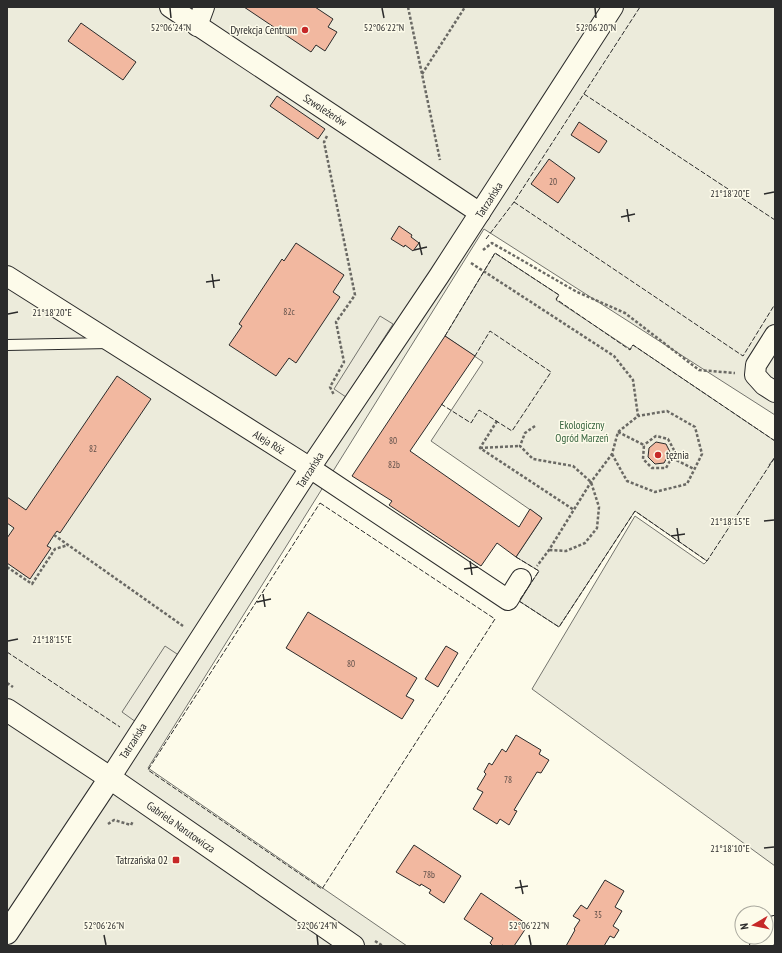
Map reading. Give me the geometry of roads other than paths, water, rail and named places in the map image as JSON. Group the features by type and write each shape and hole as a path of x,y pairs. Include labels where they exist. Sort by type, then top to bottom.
{"street":[{"name":"Szwoleżerów","path":"170,7 480,213"},
{"path":"197,26 204,7"},
{"name":"Tatrzańska","path":"7,933 110,778 310,468 461,257 480,213 613,7"},
{"name":"Aleja Róż","path":"7,276 310,468 508,600 528,574"},
{"path":"775,335 756,365 755,375 775,392"},
{"name":"Gabriela Narutowicza","path":"7,710 110,778 353,946"},
{"path":"760,946 775,926"}],"lane":[{"path":"7,345 112,343"}],"place":[{"name":"Dyrekcja Centrum","path":"305,30"},
{"name":"tężnia","path":"658,455"},
{"name":"Tatrzańska 02","path":"176,860"}],"park label":[{"name":"Ekologiczny Ogród Marzeń","path":"582,431"}]}
